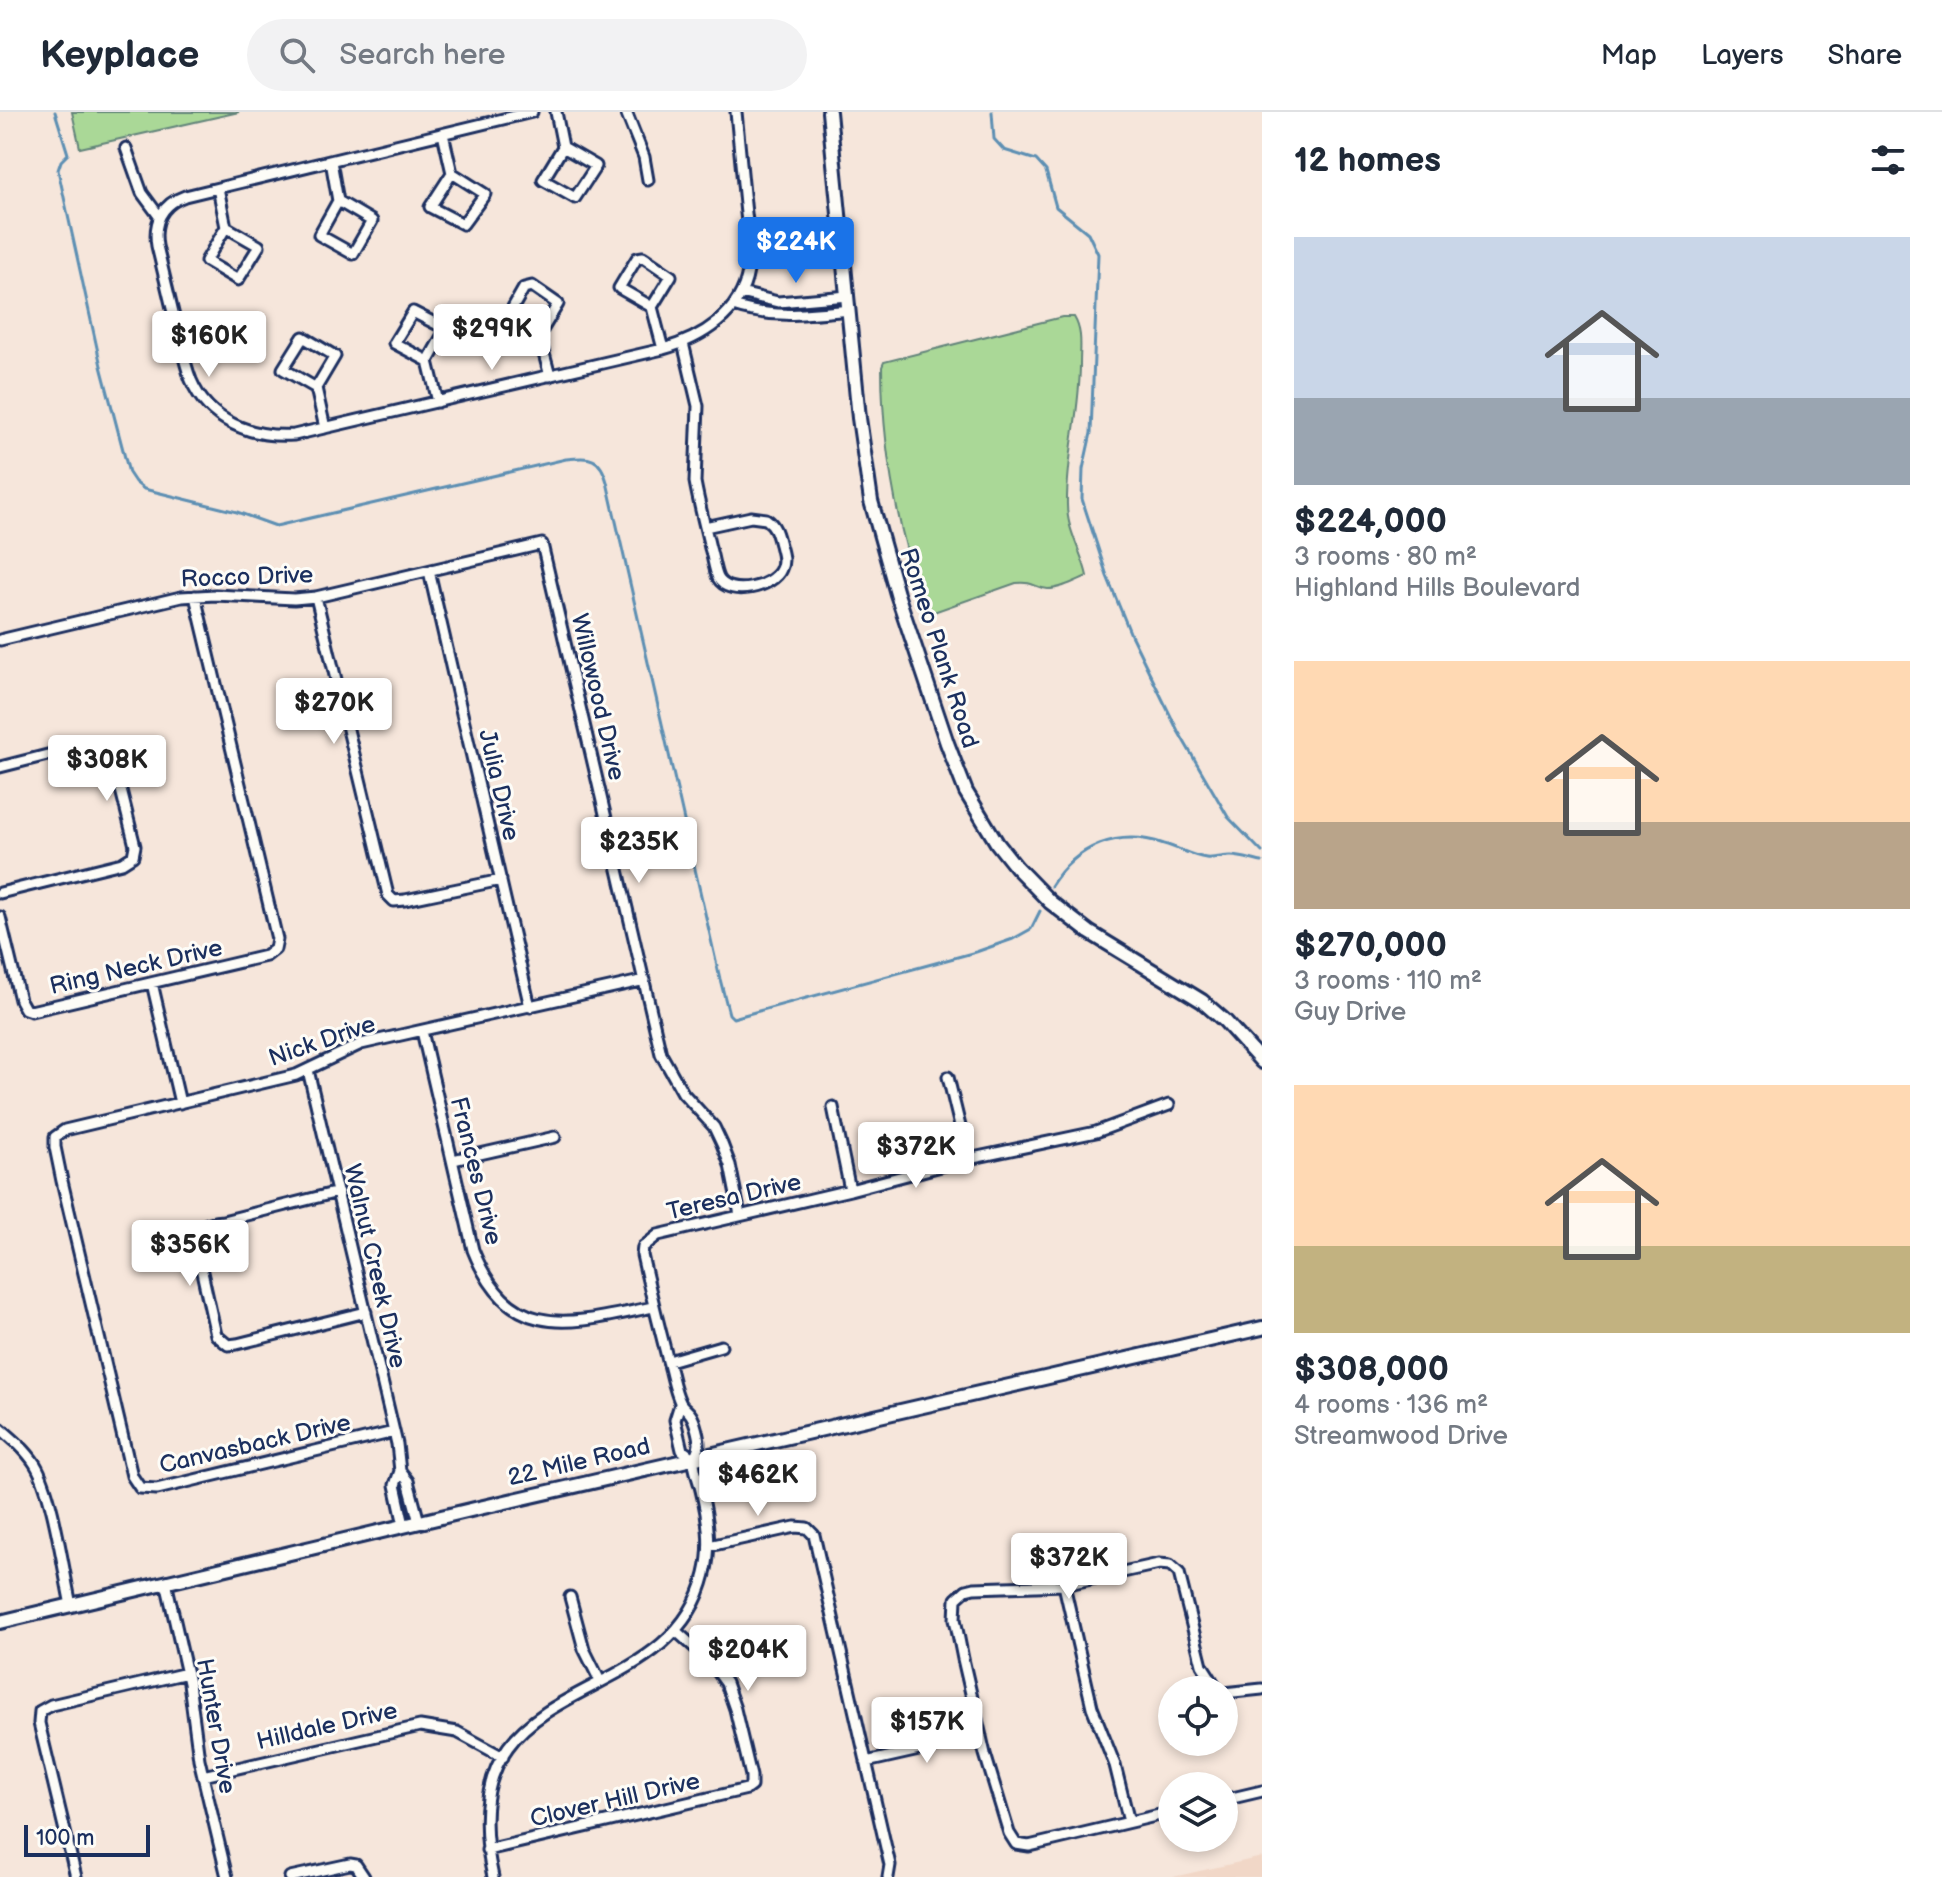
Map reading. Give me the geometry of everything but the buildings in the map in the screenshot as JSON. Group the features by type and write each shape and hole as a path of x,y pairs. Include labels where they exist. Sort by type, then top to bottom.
{"street":[{"path":"532,112 218,188 179,198 168,205 159,216 156,238 191,379 211,409 234,425 251,432 271,436 294,435 663,349 683,343 714,326 733,306 748,271 749,248 736,112"},
{"path":"556,112 563,147 543,180 575,198 596,166 563,147"},
{"path":"626,112 644,157 648,180"},
{"name":"Romeo Plank Road","path":"829,112 863,446 877,530 947,743 976,811 1016,867 1050,902 1102,940 1202,1001 1262,1062"},
{"path":"443,134 452,173 485,194 463,224 430,207 452,173"},
{"path":"126,148 142,193 159,216"},
{"path":"331,161 338,201 319,235 353,254 372,221 338,201"},
{"path":"218,188 226,227 206,261 238,280 259,246 226,227"},
{"path":"652,307 671,276 643,257 637,258 619,288 652,307 663,349"},
{"path":"539,335 558,304 532,286 524,288 508,316 539,335 550,376"},
{"path":"741,293 778,302 848,296"},
{"path":"733,306 781,316 849,310"},
{"path":"428,361 394,343 413,312 446,329 428,361 438,402"},
{"path":"316,388 283,369 303,337 335,356 316,388 325,428"},
{"path":"683,343 698,406 695,482 705,527 718,577 735,589 773,580 780,572 783,557 771,522 757,516 705,527"},
{"name":"Rocco Drive","path":"0,640 195,596 316,597 542,544"},
{"name":"Willowood Drive","path":"542,544 661,1054 683,1093 714,1127 730,1165 740,1215"},
{"name":"Julia Drive","path":"429,571 530,1007"},
{"name":"Ring Neck Drive","path":"0,917 20,1000 25,1009 38,1010 266,956 275,949 277,939 195,596"},
{"path":"316,597 385,886 394,901 444,894 501,880"},
{"path":"0,767 91,744 106,746 112,754 135,846 130,860 113,866 0,893"},
{"name":"Nick Drive","path":"132,1476 55,1147 54,1141 60,1133 308,1070 361,1044 645,980"},
{"path":"152,983 180,1103"},
{"name":"Frances Drive","path":"422,1031 473,1250 484,1277 497,1295 535,1318 556,1322 576,1322 653,1307"},
{"name":"Walnut Creek Drive","path":"308,1070 394,1432 400,1471 395,1485 404,1525"},
{"path":"948,1077 968,1159"},
{"name":"Teresa Drive","path":"653,1307 642,1255 643,1247 658,1235 968,1159 1096,1132 1169,1105"},
{"path":"833,1107 850,1190"},
{"path":"453,1160 555,1137"},
{"path":"338,1192 201,1226 195,1234 196,1245 216,1335 228,1345 366,1312"},
{"path":"493,1877 487,1850 485,1808 491,1782 518,1735 538,1716 642,1659 676,1631 701,1588 709,1546 704,1504 693,1458 699,1446 693,1417 680,1404 653,1307"},
{"name":"22 Mile Road","path":"0,1622 404,1525 1262,1328"},
{"path":"669,1361 721,1346"},
{"path":"680,1404 675,1420 682,1450 693,1458"},
{"path":"0,1428 27,1452 37,1467 47,1497 71,1605"},
{"name":"Canvasback Drive","path":"132,1476 140,1488 157,1489 394,1432"},
{"name":"Walnut Creek Drive","path":"400,1471 408,1481 419,1522"},
{"path":"709,1546 795,1527 807,1528 814,1535 890,1865 889,1876"},
{"path":"1158,1815 1029,1846 1016,1844 1009,1833 981,1736 958,1637 954,1605 959,1594 974,1588 1064,1585 1159,1564 1170,1565 1179,1573 1202,1665 1209,1676"},
{"name":"Hunter Drive","path":"166,1582 187,1673 203,1776 227,1877"},
{"path":"1064,1585 1092,1707 1115,1765 1129,1822"},
{"path":"570,1597 584,1649 600,1681"},
{"name":"Clover Hill Drive","path":"487,1850 743,1791 751,1786 735,1709 726,1683 710,1661 676,1631"},
{"path":"76,1877 39,1723 40,1711 51,1705 187,1673"},
{"path":"1238,1693 1261,1692"},
{"name":"Hilldale Drive","path":"203,1776 420,1726 457,1732 503,1757"},
{"path":"866,1762 981,1736"},
{"path":"1238,1797 1262,1791"},
{"path":"290,1877 344,1865 356,1865 364,1877"}],"shaded area":[{"path":"1262,1857 1262,1877 1173,1877"}],"green space":[{"path":"72,112 239,112 80,148"},
{"path":"1062,317 1074,317 1080,334 1078,400 1067,505 1069,524 1087,576 1053,589 1016,583 931,613 925,611 907,551 888,460 883,398 884,362"}],"waterway":[{"path":"55,112 68,154 58,170 101,366 129,473 144,489 237,512 276,526 566,459 593,460 601,467 607,482 720,979 729,1014 733,1018 976,952 1031,929 1040,911"},
{"path":"992,112 994,139 1004,150 1036,160 1046,171 1056,207 1088,233 1098,254 1091,433 1083,469 1082,499 1107,576 1131,635 1178,731 1228,817 1262,852"},
{"path":"1051,886 1061,872 1086,851 1100,844 1130,838 1147,840 1201,857 1235,856 1262,862"}]}
